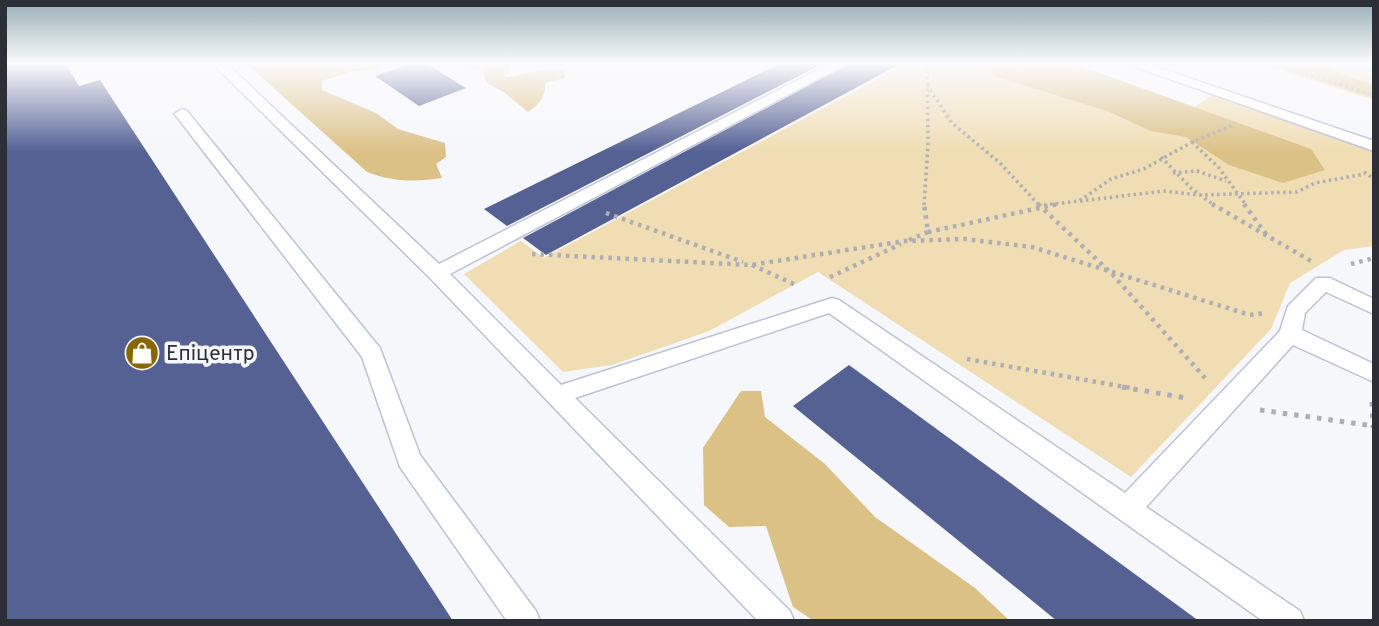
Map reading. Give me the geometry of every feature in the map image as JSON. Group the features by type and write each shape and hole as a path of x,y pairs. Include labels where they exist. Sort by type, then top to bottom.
{"lane":[{"path":"249,93 437,273 779,621"},
{"path":"437,273 783,93"},
{"path":"1219,93 1374,146"},
{"path":"182,114 372,354 409,460 525,621"},
{"path":"1127,509 1225,404 1324,283 1374,307"},
{"path":"557,395 832,305 1289,621"},
{"path":"1292,322 1374,374"}],"path":[{"path":"926,93 928,145 923,196 928,232"},
{"path":"932,93 952,123 1000,163 1040,206 1112,274 1225,404"},
{"path":"1079,201 1111,179 1144,169 1161,157 1192,142 1269,110"},
{"path":"1192,142 1219,168 1269,237"},
{"path":"1161,157 1172,173 1199,195 1313,262"},
{"path":"794,296 928,232 1040,206 1164,191 1199,195 1297,192 1315,183 1366,173 1374,167"},
{"path":"1172,173 1197,171 1226,181"},
{"path":"574,202 751,265 805,289 832,305"},
{"path":"480,251 625,261 751,265 905,241 964,239 1032,247 1250,315 1292,322"},
{"path":"953,356 1230,406 1374,426"}],"shaded area":[{"path":"279,93 330,93 376,113 398,129 445,143 446,157 436,164 442,178 404,180 367,172"},
{"path":"505,93 544,93 541,100 528,112"},
{"path":"851,93 1148,93 1192,109 1212,95 1374,151 1374,246 1344,250 1290,283 1271,329 1131,477 818,272 709,331 612,365 563,372 464,274 521,241 544,258"},
{"path":"1049,93 1156,93 1311,149 1325,170 1283,183 1229,165 1186,137 1151,131 1107,111"},
{"path":"1352,93 1374,93 1374,100"},
{"path":"1359,93 1374,93 1374,98"},
{"path":"741,391 761,391 765,417 825,464 875,517 975,588 1010,621 814,621 793,607 766,526 729,527 704,505 703,448"}],"building":[{"name":"Епіцентр","path":"5,93 109,93 453,621 5,621"},
{"path":"400,93 452,93 419,106"},
{"path":"720,93 765,93 507,226 484,209"},
{"path":"794,93 846,93 546,255 523,238"},
{"path":"849,365 1199,621 1057,621 793,406"}],"place":[{"name":"Епіцентр","path":"142,353"}]}
